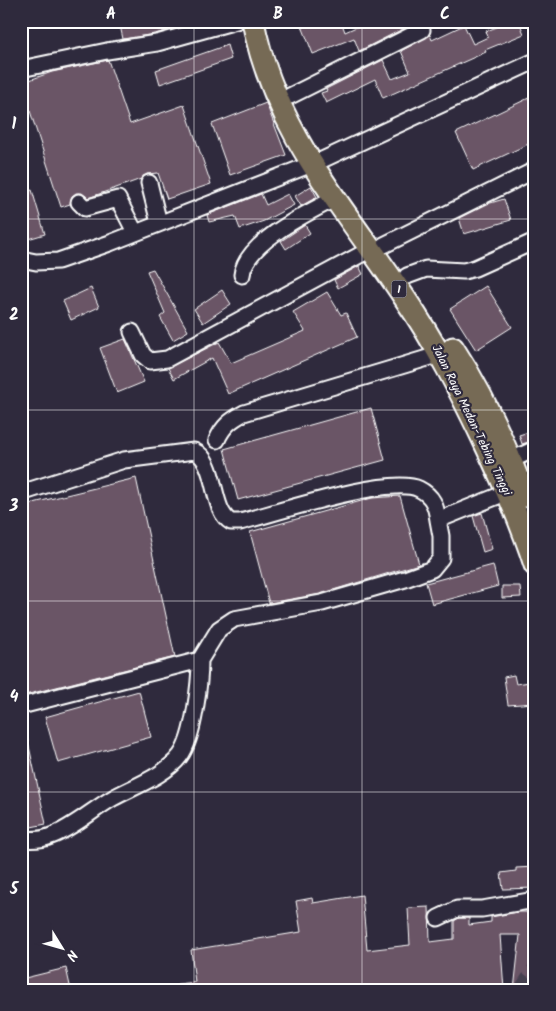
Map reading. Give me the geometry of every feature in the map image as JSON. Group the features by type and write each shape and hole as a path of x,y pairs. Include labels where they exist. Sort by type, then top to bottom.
{"highway":[{"name":"Jalan Raya Medan-Tebing Tinggi","path":"253,21 258,45 278,105 316,162 339,185 521,484 522,524 535,565"},
{"name":"Jalan Raya Medan-Tebing Tinggi","path":"265,21 274,56 316,162 334,199 407,276 485,403 511,460 533,518"}],"street":[{"path":"21,69 106,51 157,43 236,21"},
{"path":"290,96 422,30"},
{"path":"21,259 36,262 58,261 135,232 316,162 535,61"},
{"path":"132,332 143,355 150,361 167,360 378,247 535,170"},
{"path":"149,183 158,223"},
{"path":"79,202 85,208 118,199 135,232"},
{"path":"242,275 247,260 265,242 294,220 334,199"},
{"path":"407,276 426,269 464,271 475,268 535,241"},
{"path":"217,440 222,429 244,412 441,354"},
{"path":"511,460 535,449"},
{"path":"21,493 124,460 194,451 204,458 223,514 231,522 240,522 356,491 404,485 418,489 435,503 441,558 432,569 405,579 322,603 234,619 219,629 200,660 200,676 194,714 180,756 148,781 113,798 52,836 31,840 21,839"},
{"path":"438,520 521,484"},
{"path":"21,706 200,660"},
{"path":"438,918 457,909 482,908 535,900"}],"building":[{"path":"119,21 194,21 194,23 155,34 123,39"},
{"path":"300,21 341,21 345,32 370,21 404,21 407,27 359,51 354,38 313,54"},
{"path":"495,21 519,21 524,34 485,50 486,52 383,98 375,79 326,103 321,93 383,60 392,79 410,72 401,51 430,35 432,40 464,25 473,44 488,37 486,31 497,27"},
{"path":"227,45 231,59 160,84 156,70"},
{"path":"108,60 130,124 184,105 211,184 167,199 158,173 147,174 141,179 88,198 82,193 76,193 72,196 70,204 61,207 21,83 52,72"},
{"path":"535,95 535,141 473,170 456,133"},
{"path":"266,103 286,155 230,175 212,124"},
{"path":"311,186 317,197 301,206 295,196"},
{"path":"32,190 45,234 21,241 21,193"},
{"path":"261,194 266,205 288,194 294,205 264,221 240,229 235,216 209,222 207,215"},
{"path":"504,199 511,220 464,234 459,218 487,204"},
{"path":"305,225 310,233 286,249 281,241"},
{"path":"359,266 363,274 338,288 334,280"},
{"path":"153,269 188,331 173,340 160,317 165,313 147,271"},
{"path":"486,286 512,327 476,350 450,309"},
{"path":"91,288 99,307 71,320 63,301"},
{"path":"222,290 231,304 203,323 194,309"},
{"path":"327,292 341,315 346,313 357,337 228,394 212,358 174,379 168,368 219,342 231,363 305,331 293,312"},
{"path":"125,339 144,382 117,393 100,348"},
{"path":"371,408 385,460 238,500 224,449"},
{"path":"535,430 535,440 522,444 519,435"},
{"path":"136,478 175,657 21,696 21,506"},
{"path":"400,496 419,564 320,594 269,603 250,532 372,498"},
{"path":"482,513 492,549 483,552 473,516"},
{"path":"493,565 498,586 432,604 426,583"},
{"path":"502,586 520,586 521,597 502,598"},
{"path":"514,675 516,684 530,682 534,703 508,705 504,677"},
{"path":"139,691 151,737 58,763 45,717"},
{"path":"25,728 46,824 21,829 21,729"},
{"path":"535,867 535,888 503,889 501,873 516,871 516,868"},
{"path":"362,895 367,950 410,945 408,908 429,907 430,942 454,939 454,921 459,918 469,918 469,925 491,922 491,917 527,912 528,917 535,917 535,980 533,988 514,990 520,935 500,935 504,990 178,990 178,984 195,982 191,950 301,932 296,901 312,898 313,903"},
{"path":"66,968 71,990 21,990 21,979"}],"tunnel":[{"path":"521,990 535,969"}]}
